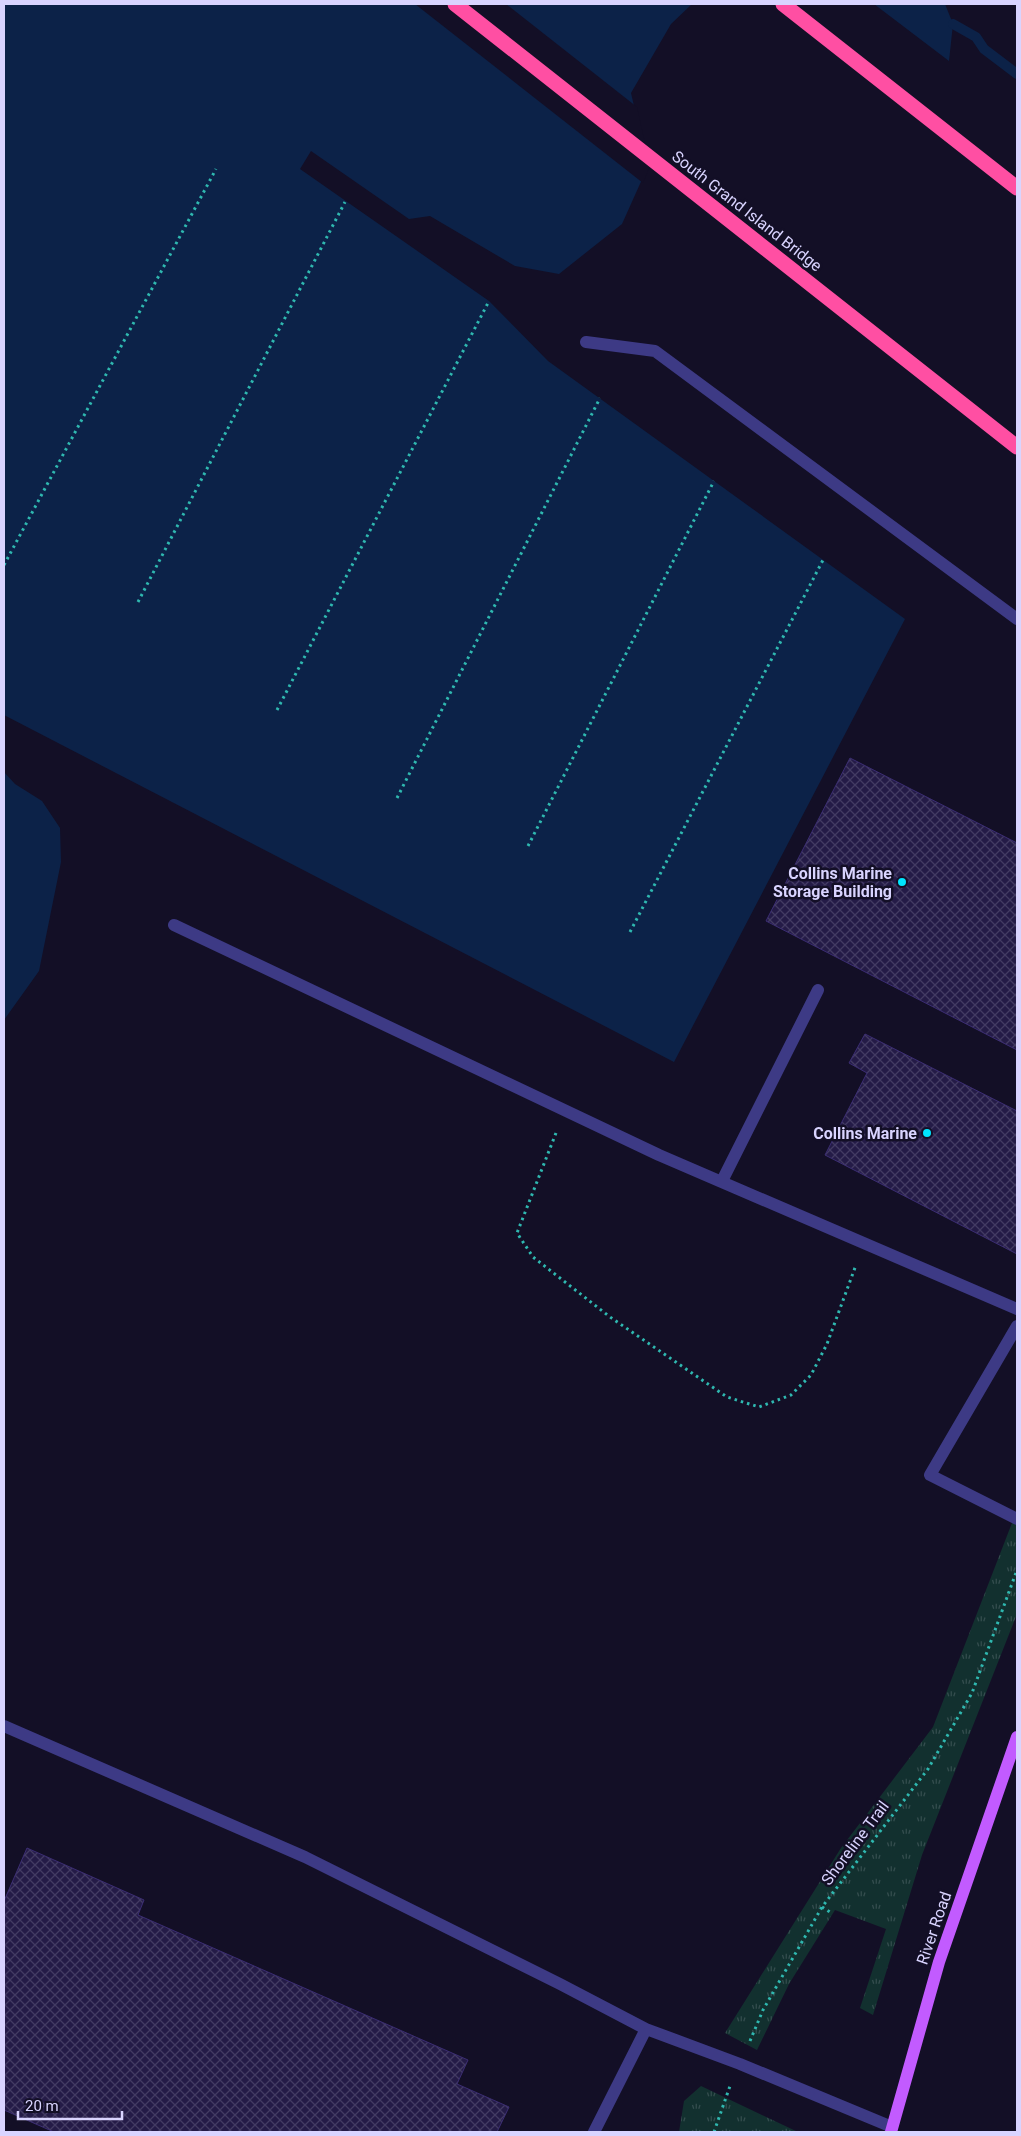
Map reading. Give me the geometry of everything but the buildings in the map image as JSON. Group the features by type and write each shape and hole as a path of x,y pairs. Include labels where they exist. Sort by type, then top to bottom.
{"highway":[{"name":"South Grand Island Bridge","path":"455,4 1017,447"},
{"path":"783,4 1017,188"}],"main road":[{"name":"River Road","path":"891,2130 939,1962 1017,1737"}],"lane":[{"path":"586,342 655,351 1017,620"},
{"path":"174,925 659,1155 1017,1309"},
{"path":"722,1181 818,990"},
{"path":"1017,1326 930,1475 1017,1519"},
{"path":"4,1726 305,1857 552,1979 646,2029 740,2064 891,2130"},
{"path":"594,2132 646,2029"}],"path":[{"path":"4,565 216,169"},
{"path":"138,602 344,202"},
{"path":"277,710 489,301"},
{"path":"397,798 600,398"},
{"path":"528,846 714,481"},
{"path":"630,932 823,560"},
{"path":"565,1111 517,1233 533,1257 610,1317 727,1397 759,1407 791,1395 811,1375 828,1344 863,1244"},
{"name":"Shoreline Trail","path":"714,2132 723,2103 763,2010 822,1907 928,1769 972,1693 1017,1570"},
{"path":"822,1907 832,1914"}],"green space":[{"path":"1017,1510 1017,1614 922,1855 873,2015 860,2008 886,1929 835,1910 789,1984 757,2050 725,2033 841,1848 933,1727"},
{"path":"701,2086 798,2132 679,2132 684,2101"}],"water":[{"path":"4,4 692,4 671,24 631,93 648,166 622,224 559,274 515,266 430,216 409,219 311,151 300,169 489,301 548,361 905,619 674,1062 4,715"},
{"path":"874,4 945,4 953,24 949,61"},
{"path":"4,772 15,784 42,801 60,828 61,862 39,971 4,1020"}],"pier":[{"path":"415,4 506,4 637,107 650,166 643,183"}],"waterway":[{"path":"953,24 976,37 984,49 1017,74"}],"place":[{"name":"Collins Marine Storage Building","path":"902,882"},
{"name":"Collins Marine","path":"927,1133"}]}
